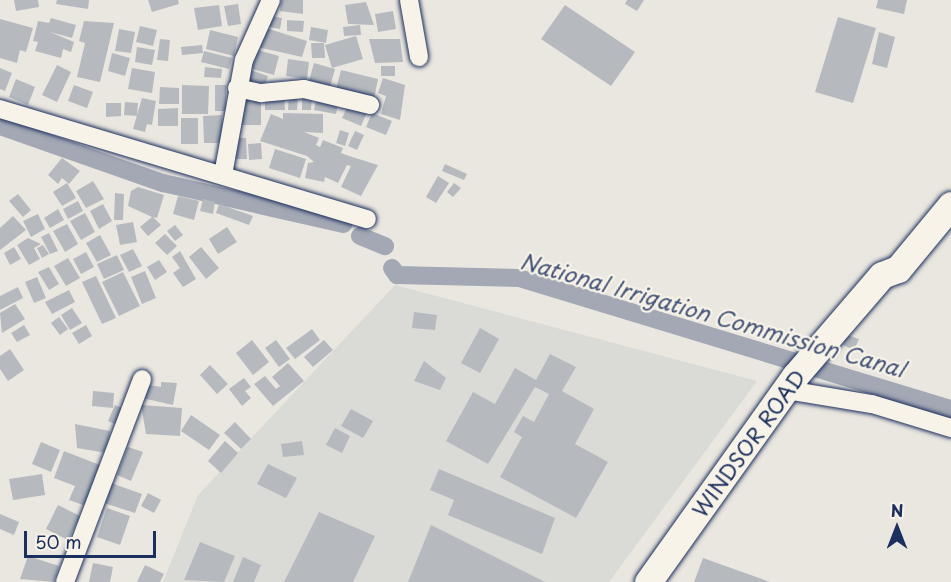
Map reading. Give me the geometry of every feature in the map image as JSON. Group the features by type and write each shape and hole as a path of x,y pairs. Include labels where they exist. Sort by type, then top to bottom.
{"main road":[{"name":"WINDSOR ROAD","path":"648,582 791,383 882,275 898,269 951,205"}],"street":[{"path":"223,175 237,88 271,0"},
{"path":"409,0 419,57"},
{"path":"237,88 261,93 304,89 370,105"},
{"path":"0,109 368,219"},
{"path":"65,582 142,379"},
{"path":"791,383 951,428"}],"shaded area":[{"path":"395,285 757,381 609,582 163,582 198,495"}],"building":[{"path":"14,0 38,0 39,7 16,11"},
{"path":"57,0 89,0 88,9 56,4"},
{"path":"148,0 178,0 179,4 152,12"},
{"path":"281,0 303,0 303,14 280,11"},
{"path":"627,0 644,0 637,11 625,4"},
{"path":"878,0 907,0 904,14 876,8"},
{"path":"366,2 374,25 348,24 345,5"},
{"path":"238,4 241,24 228,26 224,6"},
{"path":"219,5 222,26 198,30 194,8"},
{"path":"565,5 635,52 611,86 541,39"},
{"path":"393,11 396,29 378,32 375,14"},
{"path":"271,16 282,18 280,29 269,27"},
{"path":"838,17 876,28 853,103 815,92"},
{"path":"51,18 76,25 72,38 50,32 74,42 71,52 63,49 61,58 35,51 38,42 33,41 38,21 49,23"},
{"path":"0,19 33,28 26,52 20,50 17,63 0,58"},
{"path":"287,20 304,21 303,32 287,31"},
{"path":"84,21 114,23 100,82 77,77 85,43 79,41"},
{"path":"360,25 361,35 344,36 343,27"},
{"path":"140,26 157,30 153,46 136,42"},
{"path":"311,27 328,30 326,43 309,40"},
{"path":"266,28 307,41 302,57 253,46"},
{"path":"119,29 135,32 131,53 115,51"},
{"path":"210,30 238,37 234,56 206,49"},
{"path":"879,32 895,37 887,68 872,64"},
{"path":"356,36 363,59 332,68 325,45"},
{"path":"160,39 170,40 168,61 157,60"},
{"path":"369,39 400,39 403,62 375,63"},
{"path":"311,43 324,43 325,58 312,58"},
{"path":"202,45 203,53 182,55 181,47"},
{"path":"137,47 155,50 152,65 135,62"},
{"path":"254,49 279,56 274,75 249,68"},
{"path":"204,51 232,58 229,69 201,62"},
{"path":"112,53 130,58 125,76 108,71"},
{"path":"288,59 309,62 307,79 286,76"},
{"path":"314,63 335,69 330,87 309,81"},
{"path":"57,65 71,72 57,102 42,95"},
{"path":"381,66 395,66 395,76 381,76"},
{"path":"205,67 222,69 221,78 204,77"},
{"path":"0,68 12,73 5,91 0,89"},
{"path":"132,68 155,72 152,93 128,89"},
{"path":"247,69 268,76 263,91 242,84"},
{"path":"341,70 378,79 374,99 336,89"},
{"path":"383,78 405,85 400,120 381,114 386,96 378,93"},
{"path":"16,79 35,87 28,105 9,97"},
{"path":"74,85 93,92 87,108 68,101"},
{"path":"182,85 209,86 208,114 182,114"},
{"path":"215,85 226,85 226,111 215,111"},
{"path":"160,87 179,88 179,104 159,104"},
{"path":"265,93 284,93 285,110 265,110"},
{"path":"289,93 298,93 297,110 288,110"},
{"path":"238,95 261,95 261,125 237,125"},
{"path":"302,95 312,95 311,110 302,110"},
{"path":"317,96 339,100 336,114 314,110"},
{"path":"142,98 156,101 152,125 147,124 145,132 133,129"},
{"path":"125,102 138,103 137,116 124,115"},
{"path":"350,102 368,110 361,126 342,118"},
{"path":"106,103 121,103 121,116 106,117"},
{"path":"178,108 178,126 158,126 158,109"},
{"path":"283,113 323,114 323,133 304,132 319,138 316,145 320,147 323,140 343,148 341,153 378,165 361,196 341,187 351,166 347,165 338,183 325,177 324,182 305,178 308,163 314,162 307,156 260,141 271,114 283,119"},
{"path":"372,113 392,121 386,135 366,127"},
{"path":"222,115 223,143 204,143 203,116"},
{"path":"181,118 198,118 198,144 181,144"},
{"path":"340,130 349,133 345,146 336,143"},
{"path":"355,131 364,135 357,150 348,146"},
{"path":"232,138 246,138 247,159 233,159"},
{"path":"261,143 262,159 249,160 248,144"},
{"path":"275,149 306,159 300,178 269,168"},
{"path":"62,158 80,171 69,184 62,178 58,184 48,175"},
{"path":"445,164 467,174 464,180 442,171"},
{"path":"438,176 449,183 436,203 426,197"},
{"path":"93,181 104,199 86,208 76,191"},
{"path":"67,183 76,198 62,206 53,192"},
{"path":"454,183 461,188 453,197 447,192"},
{"path":"138,187 164,195 157,218 153,217 161,225 148,236 140,227 152,217 128,206 131,191"},
{"path":"115,193 124,194 123,220 114,220"},
{"path":"18,194 31,210 23,217 9,201"},
{"path":"178,196 199,201 194,220 173,214"},
{"path":"203,199 215,202 213,214 200,211"},
{"path":"78,201 83,211 68,219 63,209"},
{"path":"103,204 112,221 99,229 90,211"},
{"path":"219,204 253,216 249,225 216,213"},
{"path":"58,209 64,220 50,228 44,218"},
{"path":"85,213 95,232 81,240 70,221"},
{"path":"38,214 45,229 31,237 23,221"},
{"path":"13,216 26,230 0,250 0,228"},
{"path":"133,222 137,242 120,245 116,225"},
{"path":"67,224 78,244 65,252 53,231"},
{"path":"175,225 183,235 175,241 167,231"},
{"path":"227,227 237,242 218,254 209,239"},
{"path":"49,233 58,251 50,254 41,237"},
{"path":"165,234 177,246 167,255 155,243"},
{"path":"100,235 111,255 97,262 86,243"},
{"path":"28,238 41,244 34,248 40,259 29,265 17,245"},
{"path":"43,245 49,254 42,258 37,248"},
{"path":"14,247 21,259 10,265 4,253"},
{"path":"201,247 219,268 206,279 189,257"},
{"path":"133,249 142,266 129,272 120,255"},
{"path":"180,251 196,279 183,287 173,273 180,268 172,257"},
{"path":"86,252 94,267 81,274 73,259"},
{"path":"117,255 124,270 104,279 97,264"},
{"path":"68,258 80,278 66,286 54,266"},
{"path":"159,260 167,272 155,280 147,267"},
{"path":"49,267 59,284 49,290 38,272"},
{"path":"145,271 156,298 142,304 131,277"},
{"path":"123,272 140,306 119,316 102,282"},
{"path":"96,276 116,318 102,324 82,282"},
{"path":"37,277 46,298 34,303 25,282"},
{"path":"18,287 23,298 0,310 0,296"},
{"path":"69,290 75,302 52,314 45,302"},
{"path":"15,304 25,319 2,333 0,313"},
{"path":"72,308 82,323 70,330 61,315"},
{"path":"414,312 437,315 435,330 412,328"},
{"path":"59,317 68,329 60,335 51,323"},
{"path":"24,325 30,335 17,342 11,333"},
{"path":"86,325 92,336 79,344 72,333"},
{"path":"480,328 499,339 480,373 461,363"},
{"path":"312,329 320,340 295,359 286,348"},
{"path":"847,335 859,339 854,350 843,345"},
{"path":"252,340 269,362 253,375 236,353"},
{"path":"276,340 290,359 279,367 265,348"},
{"path":"324,340 333,350 313,367 304,357"},
{"path":"10,349 24,370 8,381 0,369 0,356"},
{"path":"550,354 576,367 562,391 594,409 575,444 608,462 576,518 500,477 522,437 514,432 523,416 534,422 549,394 535,387 488,464 446,441 473,392 495,404 515,368 536,380"},
{"path":"424,361 446,378 440,390 414,381"},
{"path":"288,363 304,381 273,406 254,384 265,376 276,389 280,386 272,377"},
{"path":"210,365 228,384 217,394 200,375"},
{"path":"244,378 251,387 245,391 251,398 242,406 229,389"},
{"path":"161,382 177,383 173,405 142,398 143,384 161,387"},
{"path":"93,391 114,393 113,408 92,406"},
{"path":"115,405 127,410 120,426 108,421"},
{"path":"141,405 182,408 180,436 146,434"},
{"path":"351,409 373,421 363,438 341,426"},
{"path":"191,415 220,435 209,450 181,431"},
{"path":"235,422 251,439 241,449 224,433"},
{"path":"75,424 110,431 107,453 77,448"},
{"path":"335,428 350,436 342,453 326,445"},
{"path":"225,441 238,453 221,473 208,461"},
{"path":"302,441 304,455 283,457 281,444"},
{"path":"41,442 60,450 51,472 32,464"},
{"path":"128,447 143,452 131,481 117,475"},
{"path":"64,451 105,467 86,506 69,500 75,486 54,478"},
{"path":"268,464 297,478 286,498 257,484"},
{"path":"439,469 555,518 542,554 448,515 454,500 430,490"},
{"path":"42,474 45,495 13,500 9,479"},
{"path":"111,483 142,494 135,513 104,503"},
{"path":"148,493 161,500 154,513 141,506"},
{"path":"58,505 80,516 68,540 46,529"},
{"path":"107,508 130,516 120,545 97,537"},
{"path":"319,512 375,536 353,582 284,582"},
{"path":"0,514 19,522 14,535 0,529"},
{"path":"431,525 545,582 408,582"},
{"path":"200,542 235,556 224,582 184,580"},
{"path":"28,556 59,566 54,582 20,579"},
{"path":"243,557 261,565 254,582 233,582"},
{"path":"703,558 770,582 694,582"},
{"path":"93,563 113,567 110,582 89,582"},
{"path":"145,565 164,574 160,582 137,582"}],"waterway":[{"name":"National Irrigation Commission Canal","path":"0,126 163,183 343,224"},
{"name":"National Irrigation Commission Canal","path":"360,236 385,246"},
{"name":"National Irrigation Commission Canal","path":"392,268 397,275 519,278 951,409"}]}
